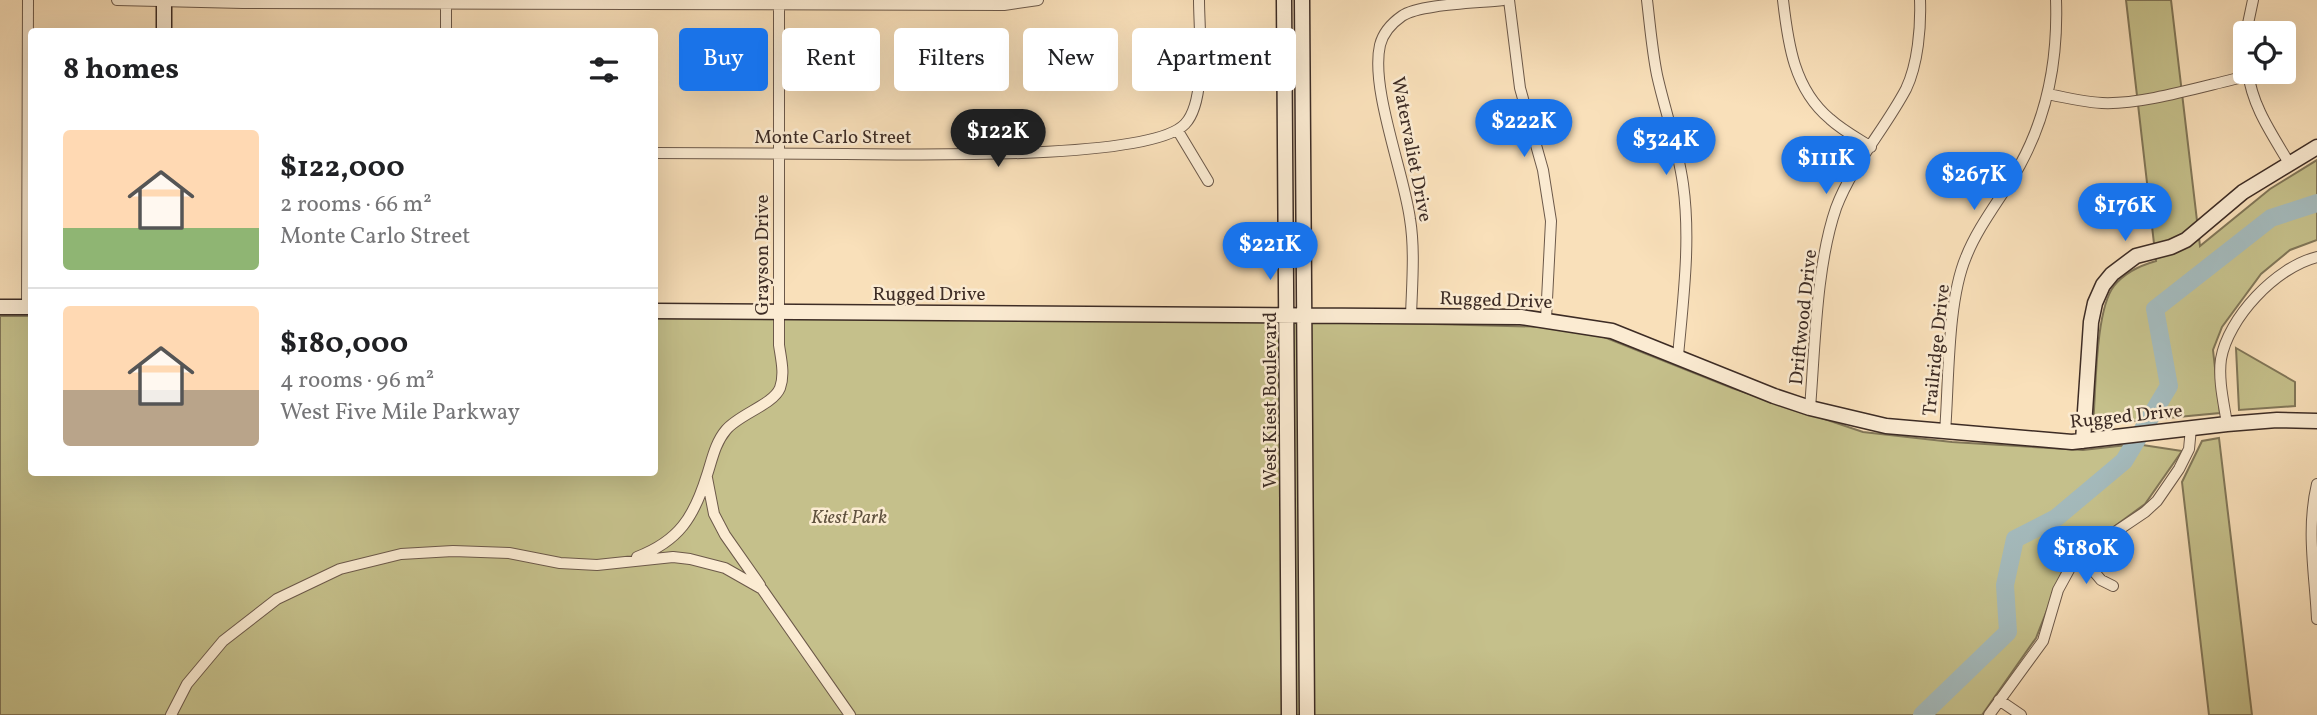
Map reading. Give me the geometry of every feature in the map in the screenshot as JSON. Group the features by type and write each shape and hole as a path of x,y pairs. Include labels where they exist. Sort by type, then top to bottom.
{"street":[{"path":"28,0 28,28"},
{"path":"117,0 1004,5 1038,0"},
{"path":"1199,0 1198,97 1195,109 1178,131 1208,181"},
{"name":"West Kiest Boulevard","path":"1284,0 1289,715"},
{"name":"West Kiest Boulevard","path":"1302,0 1307,715"},
{"name":"Watervaliet Drive","path":"1412,316 1411,222 1386,112 1379,60 1380,45 1385,32 1405,14 1420,9 1503,0"},
{"path":"1509,0 1520,88 1543,170 1550,221 1546,319"},
{"path":"1647,0 1654,58 1676,147 1684,197 1684,290 1678,356"},
{"path":"1783,0 1788,46 1814,104 1830,120 1871,147"},
{"name":"Driftwood Drive","path":"1810,408 1818,301 1837,208 1907,86 1920,24 1920,0"},
{"name":"Trailridge Drive","path":"1945,432 1954,309 1966,257 2032,143 2048,94 2057,31 2056,0"},
{"path":"2249,21 2253,0"},
{"path":"164,1 164,28"},
{"path":"446,2 446,28"},
{"name":"Grayson Drive","path":"626,561 649,552 679,533 707,477 714,450 723,432 735,420 769,401 779,389 783,371 779,345 779,2"},
{"path":"2048,94 2104,103 2135,100 2233,77"},
{"path":"2250,84 2263,119 2289,163"},
{"path":"1285,96 1303,96"},
{"name":"Monte Carlo Street","path":"658,153 1017,154 1151,140 1178,131"},
{"path":"2083,441 2091,322 2103,285 2120,267 2136,256 2186,240 2243,192 2317,147"},
{"path":"2227,424 2221,363 2224,345 2231,329 2284,271 2296,263 2317,257"},
{"path":"0,307 28,307"},
{"name":"Rugged Drive","path":"658,311 1546,319 1612,331 1763,392 1810,408 1876,424 1945,432 2083,441 2227,424 2317,421"},
{"path":"1989,715 2043,641 2063,578 2081,556 2157,501 2189,449 2190,428"},
{"name":"Grayson Drive","path":"707,477 714,514 725,535 850,715"},
{"path":"2317,484 2311,549 2317,620"},
{"path":"171,715 187,684 223,641 277,599 340,569 401,554 453,551 509,553 560,563 597,565 673,557 724,568 762,589"},
{"path":"2081,556 2101,580 2113,586"},
{"path":"1999,700 2021,715"}],"green space":[{"path":"2126,0 2171,0 2200,246 2270,189 2317,160 2317,240 2290,250 2261,274 2222,327 2213,350 2220,413 2093,425 2100,332 2108,298 2123,277 2156,261"},
{"name":"Kiest Park","path":"0,316 28,316 28,476 658,476 658,318 1282,320 1549,327 1604,337 1732,388 1863,432 1952,442 2083,450 2136,444 2182,451 2145,504 2066,562 2036,638 1982,715 0,715"},
{"path":"2236,348 2295,382 2295,406 2239,410"},
{"path":"2219,438 2252,715 2209,715 2182,482 2202,441"}],"waterway":[{"path":"1922,715 2008,632 2005,585 2015,539 2056,518 2124,461 2169,386 2155,309 2271,218 2317,203"}]}
